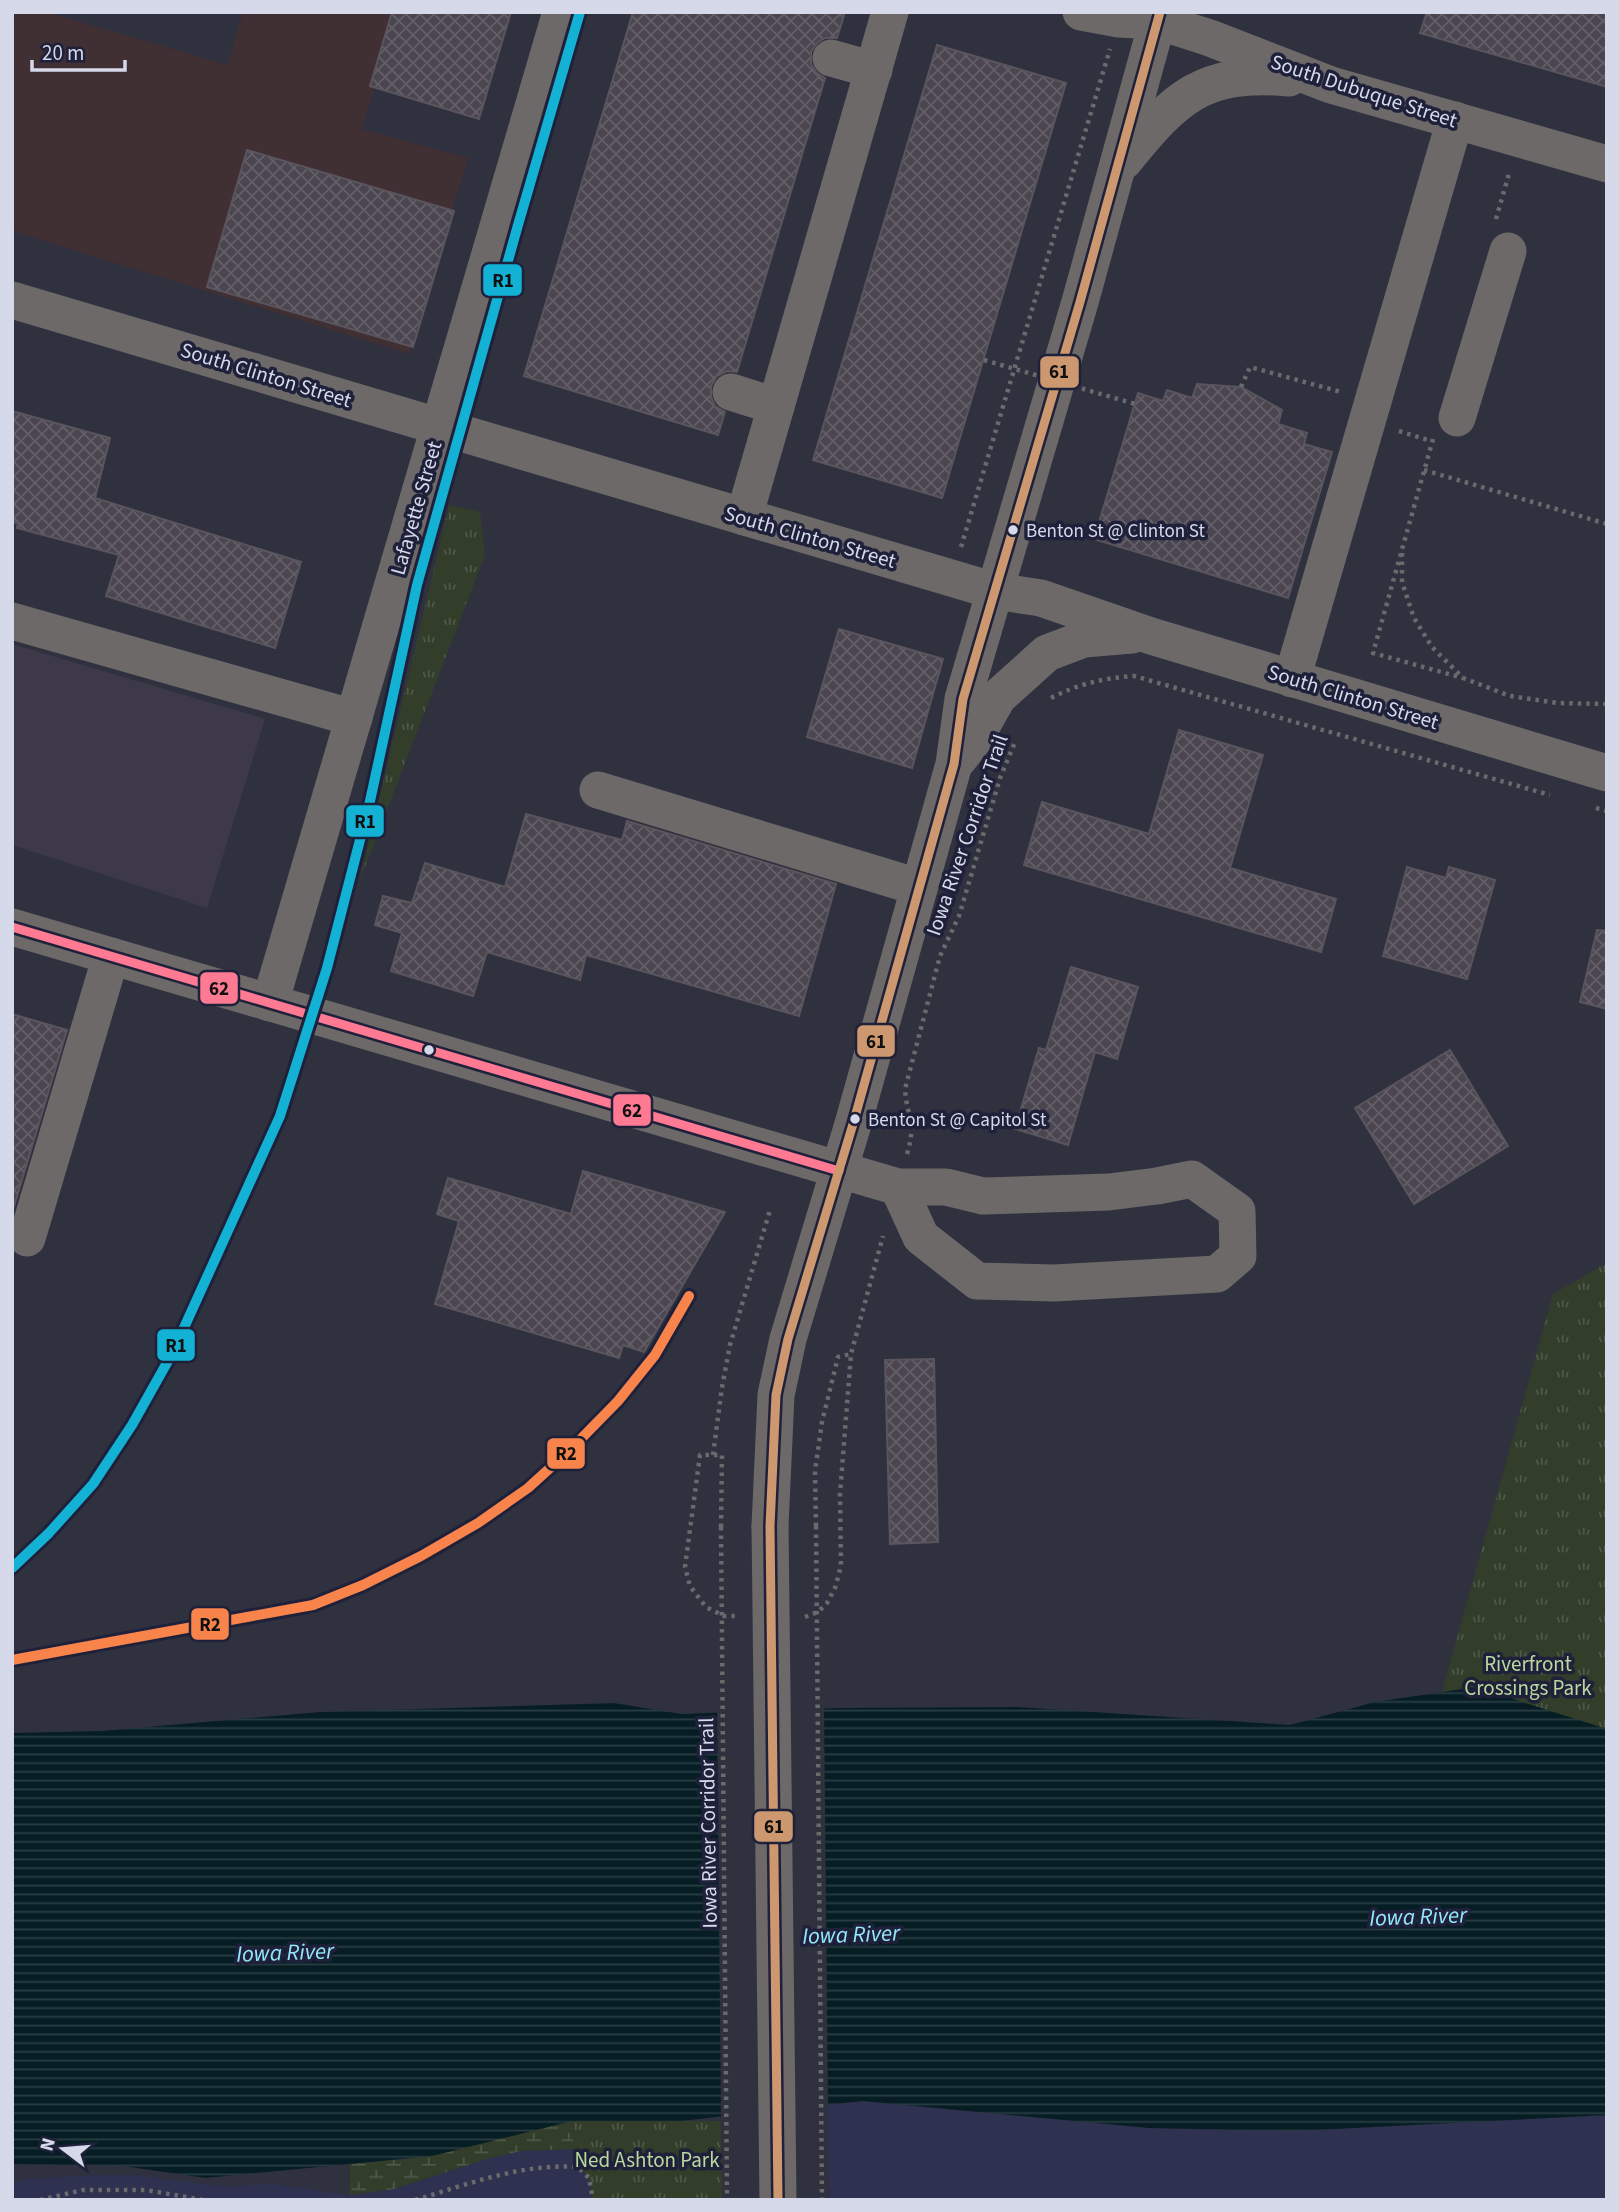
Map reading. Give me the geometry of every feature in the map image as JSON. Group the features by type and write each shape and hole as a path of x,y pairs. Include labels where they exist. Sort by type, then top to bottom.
{"street":[{"name":"Lafayette Street","path":"270,1003 561,12"},
{"path":"744,517 890,12"},
{"name":"South Dubuque Street","path":"1081,12 1119,19 1159,17 1331,85 1607,164"},
{"path":"778,2200 770,1526 776,1395 788,1339 839,1171 954,764 962,699 1159,17"},
{"path":"831,58 874,70"},
{"path":"1116,171 1158,120 1190,93 1220,80 1261,75 1331,85"},
{"path":"1292,679 1455,120"},
{"path":"1444,430 1508,251"},
{"name":"South Clinton Street","path":"12,300 995,591 1041,598 1150,636 1607,773"},
{"path":"731,392 776,406"},
{"path":"12,621 354,718"},
{"path":"954,764 975,738 998,697 1046,653 1084,639 1122,635 1150,636"},
{"path":"598,789 918,887"},
{"path":"12,928 898,1186 946,1187 984,1196 1109,1192 1192,1179 1237,1211 1238,1256 1217,1274 1054,1283 977,1281 921,1237 898,1186"},
{"path":"27,1238 111,956"}],"path":[{"path":"952,578 1119,19"},
{"path":"984,360 1135,404"},
{"path":"1241,387 1250,367 1349,395 1343,416 1366,422 1444,430"},
{"path":"1424,470 1607,524"},
{"path":"1402,545 1402,582 1413,618 1432,647 1463,678"},
{"path":"1373,653 1463,678 1510,696 1557,702 1607,704"},
{"path":"1048,699 1068,689 1103,678 1134,676 1554,796"},
{"name":"Iowa River Corridor Trail","path":"898,1186 913,1138 913,1122 905,1089 940,956 959,916 1000,778 1016,740"},
{"path":"1594,807 1607,811"},
{"name":"Iowa River Corridor Trail","path":"727,2200 722,1455 712,1455 730,1345 770,1210"},
{"path":"822,2200 815,1471 822,1422 838,1357 851,1354"},
{"path":"415,2200 520,2169 555,2165 578,2167 589,2178 593,2200"},
{"path":"40,2200 83,2190 146,2190 202,2200"}],"shaded area":[{"path":"16,12 47,12 227,65 243,12 397,12 362,129 468,158 409,354 12,231 12,26"},
{"path":"12,644 265,719 207,908 12,845"},
{"path":"862,2101 1149,2128 1295,2131 1607,2115 1607,2200 829,2200 828,2105"},
{"path":"574,2149 575,2163 589,2178 593,2200 12,2200 12,2183 26,2179 98,2175 132,2175 221,2186 274,2184 350,2195 394,2189 486,2159 521,2151"}],"green space":[{"path":"449,505 480,512 485,555 360,880"},
{"name":"Riverfront Crossings Park","path":"1607,1263 1607,1780 1431,1731 1553,1294"},
{"name":"Ned Ashton Park","path":"572,2121 721,2121 722,2200 593,2200 589,2178 575,2163"},
{"path":"572,2121 574,2149 521,2151 486,2159 394,2189 350,2195 350,2164 432,2156"}],"water":[{"name":"Iowa River","path":"1476,1687 1607,1729 1607,2115 1295,2131 1149,2128 862,2101 681,2121 572,2121 432,2156 205,2178 123,2166 12,2164 12,1733 102,1731 320,1712 614,1703 681,1714 839,1708 1017,1707 1290,1725 1375,1702"}],"pier":[{"path":"824,1705 828,2108 721,2120 717,1709"}],"building":[{"path":"392,12 511,12 479,119 370,86"},
{"path":"633,12 845,12 837,38 825,38 817,43 811,52 811,64 817,73 825,78 737,372 727,371 717,376 711,386 711,397 715,406 725,412 718,435 524,376"},
{"path":"1427,12 1607,12 1607,87 1420,33"},
{"path":"937,45 1066,83 942,498 813,460"},
{"path":"247,150 454,211 413,347 207,287"},
{"path":"1197,384 1241,387 1282,410 1278,424 1307,433 1304,444 1332,452 1288,598 1094,539 1138,393 1163,401 1167,390 1192,398"},
{"path":"12,411 110,438 95,498 301,562 275,648 106,596 119,555 17,528 18,523 12,522"},
{"path":"839,629 943,659 912,768 807,737"},
{"path":"1179,730 1263,755 1230,868 1336,899 1321,952 1024,865 1042,802 1149,834"},
{"path":"526,814 622,840 627,821 836,884 799,1016 586,955 580,980 487,952 473,996 391,971 402,933 375,925 383,896 412,903 425,863 505,887"},
{"path":"1407,867 1446,878 1449,867 1495,880 1467,979 1383,956"},
{"path":"1597,930 1607,931 1607,1009 1580,1002"},
{"path":"1071,967 1138,987 1117,1059 1095,1052 1068,1145 1015,1129 1039,1048 1046,1050"},
{"path":"12,1014 67,1030 12,1213"},
{"path":"1450,1050 1508,1146 1414,1204 1355,1108"},
{"path":"583,1171 725,1212 644,1352 623,1345 619,1358 435,1304 459,1221 437,1214 448,1178 571,1214"},
{"path":"934,1359 938,1542 890,1544 885,1360"}],"transit line":[{"name":"R1","path":"12,1568 49,1533 93,1484 132,1425 173,1352 280,1116 327,968 370,801 417,585 580,12"},
{"name":"61","path":"778,2200 770,1526 776,1395 788,1339 853,1124 954,764 963,699 1080,302 1160,12"},
{"name":"62","path":"12,927 839,1171"},
{"name":"R2","path":"12,1660 313,1605 363,1585 421,1556 478,1523 528,1488 572,1448 618,1401 655,1355 689,1296"}],"place":[{"name":"Benton St @ Clinton St","path":"1013,530"},
{"name":"Benton St @ Capitol St","path":"855,1119"}]}
